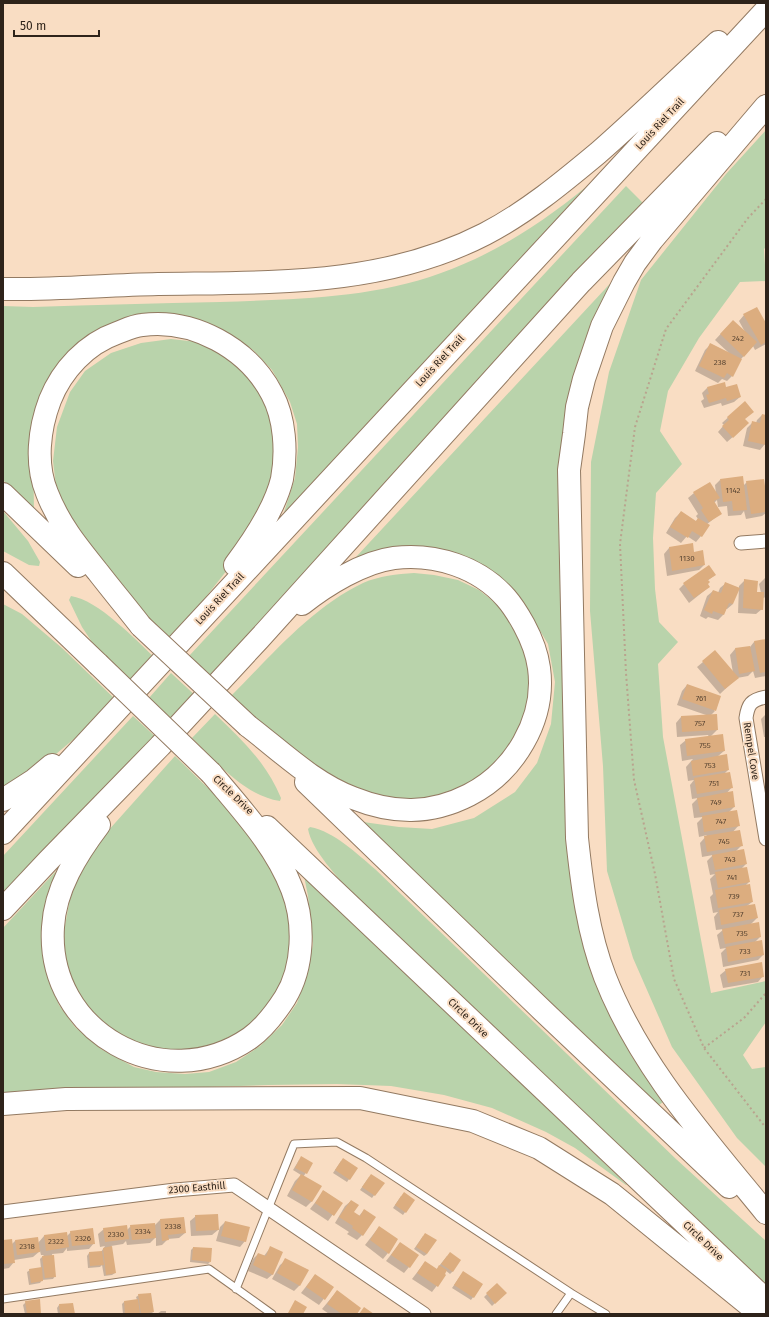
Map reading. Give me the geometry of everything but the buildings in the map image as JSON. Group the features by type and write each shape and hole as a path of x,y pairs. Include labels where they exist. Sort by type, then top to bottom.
{"highway":[{"path":"3,289 308,281 376,272 425,258 453,248 485,234 534,204 558,186 642,113 759,3"},
{"name":"Louis Riel Trail","path":"115,713 766,10"},
{"path":"3,909 160,746 259,639 581,282 766,94"},
{"path":"766,106 652,240 621,287 602,326 584,379 577,407 569,470 577,838 582,883 594,939 605,976 620,1011 653,1069 699,1130 766,1213"},
{"path":"141,626 67,534 55,511 46,491 41,469 40,447 42,429 47,409 54,391 76,359 90,347 108,336 140,325 177,325 195,329 213,337 247,361 262,378 273,394 281,415 284,436 284,457 282,479 276,496 258,534 152,672"},
{"path":"3,494 248,726 542,1010 766,1221"},
{"path":"248,726 317,779 352,797 388,809 426,810 444,806 463,798 480,789 496,777 511,761 522,744 531,726 537,706 539,668 534,648 527,631 507,598 476,573 455,564 433,558 393,558 372,563 312,596 259,639"},
{"path":"3,572 98,664"},
{"path":"3,593 48,623 98,664"},
{"name":"Circle Drive","path":"98,664 211,774 766,1300"},
{"path":"3,800 34,780 115,713"},
{"path":"3,834 115,713"},
{"path":"160,746 84,844 62,885 52,932 52,946 62,985 71,1002 83,1018 100,1035 118,1046 137,1054 155,1059 176,1061 194,1060 234,1048 252,1037 280,1006 289,991 296,974 300,953 300,929 298,910 293,890 284,870 272,850 244,812 211,774"},
{"path":"3,1104 66,1099 360,1098 473,1121 539,1148 612,1194 760,1314"}],"street":[{"path":"742,543 766,541"},
{"name":"Rempel Cove","path":"766,697 754,700 748,707 746,718 766,839"},
{"name":"2300 Easthill","path":"3,1212 175,1190 234,1185 424,1314"}],"lane":[{"path":"236,1289 294,1144 337,1142 366,1158 571,1293 606,1314"},
{"path":"3,1299 209,1269 272,1314"},
{"path":"556,1314 571,1293"}],"path":[{"path":"766,199 748,218 666,329 635,427 620,544 626,673 634,780 655,874 674,979 704,1048 766,1128"},
{"path":"704,1048 744,1018 766,993"}],"green space":[{"path":"766,130 766,247 764,249 766,281 740,282 699,338 668,391 660,431 682,464 656,493 653,538 655,589 659,622 678,642 658,664 663,737 711,993 766,981 766,1022 743,1055 752,1069 766,1067 766,1167 737,1138 672,1047 633,958 607,871 603,766 590,611 591,462 609,372 641,280 726,174"},
{"path":"597,178 279,528 295,478 298,447 297,424 290,402 272,370 253,350 224,331 106,330 33,436 34,512 3,480 3,306 33,307 276,300 332,296 387,288 414,282 441,273 484,255 523,233 561,207"},
{"path":"626,186 649,209 215,680 189,656"},
{"path":"645,246 573,414 570,743 602,995 632,1057 661,1095 663,1102 659,1105 651,1102 356,821 399,827 432,829 474,818 515,792 537,763 551,724 555,682 548,644 522,601 489,573 451,556 343,571"},
{"path":"171,339 198,342 224,354 249,373 272,413 277,465 246,546 172,640 95,561 57,495 53,461 57,427 70,392 85,371 111,353 141,343"},
{"path":"3,511 28,541 40,562 39,566 29,565 3,551"},
{"path":"414,573 458,580 479,590 498,605 527,647 535,691 509,762 427,807 337,788 231,696 277,649 326,605 363,583 382,577"},
{"path":"71,596 82,599 104,612 116,621 155,658 133,682 94,645 82,627 69,600"},
{"path":"3,604 22,614 62,648 116,700 94,722 24,781 3,794"},
{"path":"171,673 198,698 175,722 149,698"},
{"path":"215,714 244,743 261,763 275,785 281,798 280,801 267,798 242,785 221,767 192,738"},
{"path":"133,716 159,740 3,906 3,856"},
{"path":"175,756 254,833 275,863 295,926 283,994 234,1044 164,1056 105,1028 73,986 64,959 64,931 70,898 80,870 107,832"},
{"path":"310,827 328,833 337,838 375,869 676,1159 766,1241 766,1289 352,894 320,855 310,837 308,829"},
{"path":"56,871 44,911 42,944 48,978 59,1005 75,1027 101,1049 134,1067 156,1072 185,1074 209,1072 236,1062 260,1046 282,1025 297,1003 306,978 313,944 308,896 303,871 627,1185 575,1148 546,1132 492,1108 444,1095 391,1086 337,1084 268,1085 175,1088 3,1097 3,928"}]}
